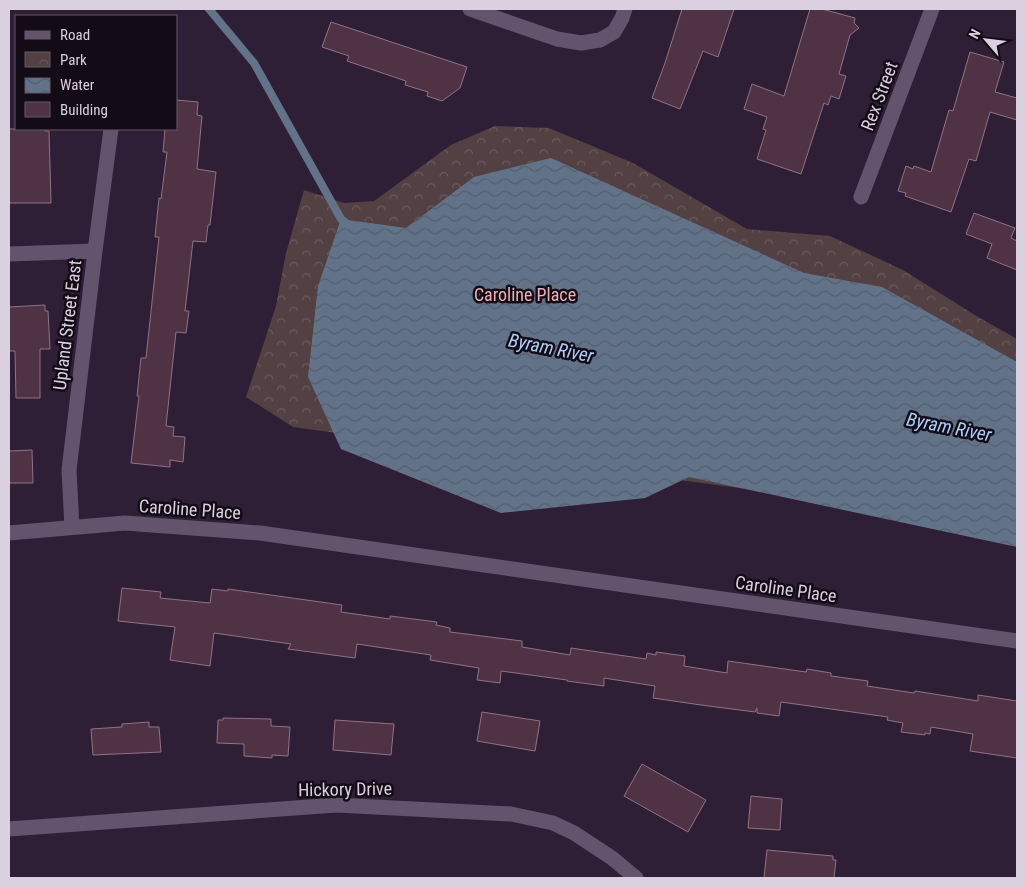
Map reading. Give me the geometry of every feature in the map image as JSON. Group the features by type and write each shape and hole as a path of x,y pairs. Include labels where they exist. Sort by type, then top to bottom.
{"street":[{"path":"470,9 557,39 581,43 600,40 614,32 625,9"},
{"name":"Rex Street","path":"861,197 932,9"},
{"name":"Upland Street East","path":"72,527 69,470 111,130"},
{"path":"9,254 95,251"},
{"name":"Caroline Place","path":"9,533 125,523 260,533 1017,641"},
{"name":"Hickory Drive","path":"9,829 336,805 512,814 560,826 612,858 636,878"}],"green space":[{"name":"Caroline Place","path":"495,126 549,128 633,163 747,229 830,236 903,270 1017,339 1017,526 293,427 246,397 276,306 286,253 304,190 344,203 374,201 451,145"}],"water":[{"name":"Caroline Place","path":"551,158 804,273 882,287 1017,362 1017,547 689,477 645,498 501,513 341,449 308,377 318,286 341,219 406,228 474,177"}],"building":[{"path":"682,9 734,9 718,57 703,51 680,109 652,98"},
{"path":"810,9 822,9 855,18 854,23 859,28 850,35 839,74 846,76 839,99 831,96 828,105 824,103 801,174 757,159 766,130 763,129 767,117 744,109 752,84 784,96"},
{"path":"331,22 467,67 460,88 442,101 427,96 428,92 405,85 406,81 347,61 349,56 322,47"},
{"path":"970,52 1004,62 995,92 1017,98 1017,120 990,112 976,161 969,159 951,212 905,196 906,193 898,191 906,166 913,169 914,166 931,172 949,110 953,111"},
{"path":"178,100 198,102 197,115 202,116 197,169 216,172 210,225 208,225 206,242 193,241 185,311 189,311 186,333 176,332 166,426 174,427 173,436 185,437 183,462 170,460 170,467 131,463 139,396 137,396 141,358 146,358 159,237 155,237 167,152 163,152 165,130 178,130"},
{"path":"9,129 49,131 51,203 9,203"},
{"path":"974,213 1015,228 1011,238 1017,241 1017,270 987,258 992,244 966,234"},
{"path":"45,305 45,311 48,311 50,349 40,349 40,398 16,398 15,351 9,351 9,307"},
{"path":"32,450 33,483 9,483 9,451"},
{"path":"122,588 161,592 160,598 210,603 212,589 228,591 228,589 342,605 341,612 390,619 390,616 437,622 436,625 450,628 450,632 522,641 522,647 570,655 571,648 646,659 647,653 656,655 656,652 685,656 684,666 727,673 728,661 806,672 807,669 831,673 831,676 868,681 867,686 914,693 915,691 978,701 978,695 1017,701 1017,758 970,751 973,734 931,727 930,734 925,733 925,735 901,732 903,723 887,720 888,717 781,702 779,716 757,713 757,708 755,712 653,698 655,686 604,678 604,686 501,671 500,683 477,680 479,668 430,660 431,655 357,644 355,658 288,649 291,644 214,633 210,666 170,660 175,627 118,621"},
{"path":"482,712 540,721 535,751 477,741"},
{"path":"223,718 271,719 271,726 290,727 288,756 272,755 272,758 244,756 244,744 217,743 218,720 223,720"},
{"path":"335,720 394,724 391,755 333,750"},
{"path":"149,722 149,727 159,727 161,752 93,755 91,729 122,727 122,724"},
{"path":"642,764 706,800 688,832 624,796"},
{"path":"751,796 782,799 780,830 748,828"},
{"path":"767,850 833,856 833,860 836,860 834,878 764,878"}],"waterway":[{"name":"Byram River","path":"209,9 254,63 341,219 348,225"}]}
